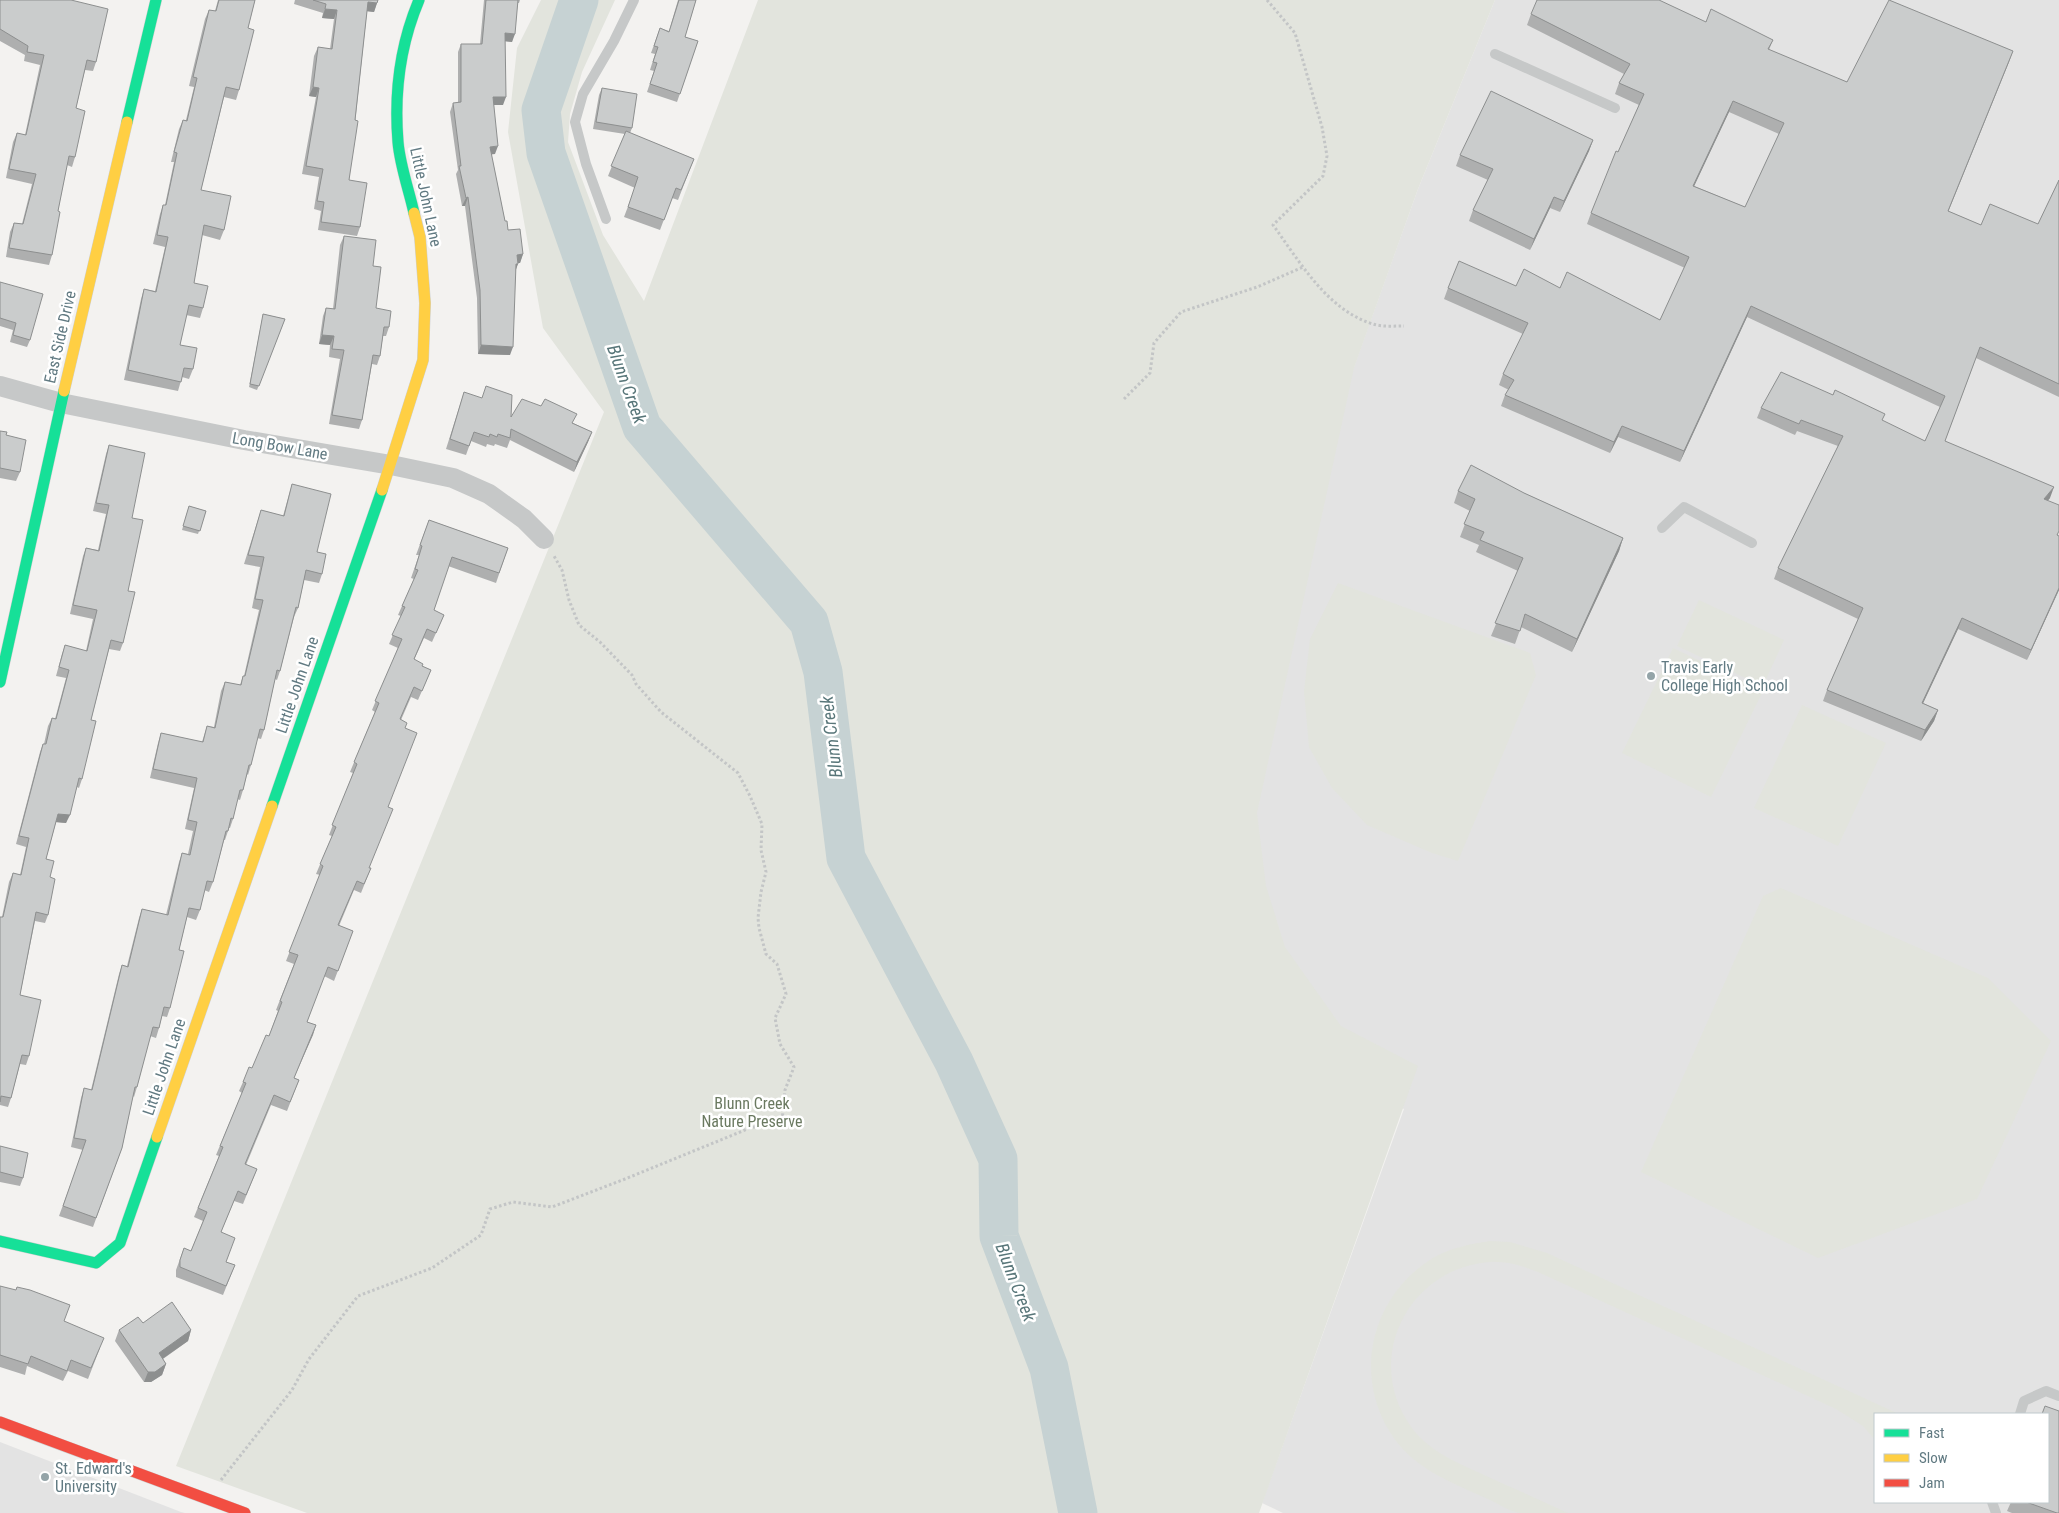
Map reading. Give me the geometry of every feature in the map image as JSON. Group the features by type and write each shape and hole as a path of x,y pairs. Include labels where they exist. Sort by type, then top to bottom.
{"street":[{"name":"East Side Drive","path":"0,682 61,403 156,0"},
{"name":"Little John Lane","path":"0,1241 96,1263 120,1243 391,465 422,360 425,303 420,237 398,144 397,85 408,26 419,0"},
{"name":"Long Bow Lane","path":"0,386 61,403 244,440 391,465 453,478 490,494 524,519 544,538"},
{"path":"0,1422 245,1513"}],"lane":[{"path":"606,219 586,164 575,122 583,94 614,42 634,0"},
{"path":"1495,54 1615,108"},
{"path":"1662,528 1684,507 1752,543"},
{"path":"2020,1413 2024,1400 2046,1391 2059,1396"}],"path":[{"path":"1267,0 1295,33 1322,127 1327,156 1323,176 1273,226 1303,267 1346,313 1374,325 1404,326"},
{"path":"1124,399 1150,373 1154,343 1181,312 1257,287 1303,267"},
{"path":"204,1499 243,1454 292,1390 309,1359 358,1296 432,1268 481,1236 490,1209 514,1202 552,1207 750,1128 782,1121 785,1090 794,1067 780,1044 775,1018 786,994 777,964 766,954 759,928 758,918 761,892 766,872 761,850 762,824 738,773 661,712 636,684 632,675 600,642 579,625 569,600 562,570 544,538"}],"shaded area":[{"name":"Travis Early College High School","path":"1495,0 2059,0 2059,1513 1283,1513 1262,1503 1404,1109 1132,984 1418,189"},
{"name":"St. Edward's University","path":"0,1442 181,1512 185,1513 0,1513"}],"green space":[{"name":"Blunn Creek Nature Preserve","path":"541,0 615,0 582,72 570,114 568,142 603,235 644,301 758,0 1495,0 1418,189 1354,368 1257,813 1266,886 1285,947 1341,1026 1418,1066 1259,1513 307,1513 176,1466 604,412 543,328 508,132 517,48"},
{"path":"1338,583 1530,653 1536,675 1458,861 1432,853 1367,825 1332,788 1309,747 1304,691 1310,639"},
{"path":"1699,600 1784,640 1763,686 1677,646"},
{"path":"1673,648 1763,691 1711,797 1622,753"},
{"path":"1802,705 1886,743 1838,846 1754,808"},
{"path":"1781,888 1988,978 2051,1041 1977,1199 1818,1258 1641,1172 1763,896"},
{"path":"1490,1241 1510,1242 1547,1253 1897,1413 1874,1413 1874,1439 1863,1426 1836,1409 1538,1272 1503,1262 1490,1262 1461,1268 1436,1281 1416,1299 1401,1322 1393,1348 1391,1375 1398,1402 1412,1428 1429,1446 1461,1465 1568,1513 1519,1513 1511,1511 1438,1476 1415,1461 1396,1441 1382,1418 1374,1393 1371,1367 1374,1342 1381,1317 1394,1295 1411,1275 1433,1258 1468,1245"}],"building":[{"path":"0,0 71,0 108,9 96,62 87,60 76,108 85,111 75,157 69,156 58,211 60,212 52,255 9,248 14,223 23,224 36,174 9,169 17,133 26,135 44,55 27,52 28,46 0,29"},
{"path":"219,0 255,0 248,28 254,30 239,90 226,87 201,190 231,196 224,230 204,225 194,283 208,286 203,308 189,305 180,345 197,348 193,369 184,368 181,382 128,370 144,289 156,292 168,237 157,235 163,205 166,205 177,153 174,152 183,120 187,121 197,78 193,77 209,10 216,11"},
{"path":"313,0 378,0 377,3 368,2 355,120 358,121 349,180 367,183 360,227 321,222 324,202 317,201 323,169 306,166 319,88 313,87 318,47 332,49 337,10 325,9 326,4"},
{"path":"486,0 518,0 515,34 505,33 506,97 493,97 498,146 490,147 505,221 507,221 508,230 520,229 523,254 517,255 518,264 516,264 513,347 481,345 480,290 468,197 466,198 459,166 461,166 453,103 461,102 461,44 482,44"},
{"path":"679,0 696,0 685,37 698,41 680,94 650,84 657,63 653,62 658,47 654,46 660,28 669,32"},
{"path":"1537,0 1659,0 1706,22 1711,9 1773,40 1768,49 1847,82 1889,0 2013,51 1948,211 1981,225 1990,204 2038,224 2059,180 2059,384 1980,347 1945,441 2054,487 2044,499 2059,505 2059,531 2057,535 2059,536 2059,588 2031,650 1962,618 1922,703 1938,710 1925,730 1827,690 1863,608 1778,568 1843,436 1801,420 1799,424 1761,408 1781,372 1833,395 1835,390 1885,414 1882,420 1925,441 1945,396 1751,306 1684,451 1622,426 1614,442 1505,395 1514,380 1503,374 1528,323 1448,288 1459,261 1516,286 1524,269 1560,288 1567,272 1660,320 1689,257 1591,213 1616,151 1618,152 1644,94 1619,83 1630,64 1531,14","holes":["1733,101 1784,123 1745,207 1693,186"]},
{"path":"602,88 637,94 632,128 596,122"},
{"path":"1491,91 1593,140 1564,201 1554,197 1534,239 1473,210 1493,169 1460,155"},
{"path":"626,131 694,159 681,190 676,188 664,220 628,207 638,177 611,166"},
{"path":"344,236 376,240 373,266 381,267 376,308 391,311 389,327 384,327 380,356 373,355 362,420 332,415 344,350 332,349 334,336 322,335 326,308 335,309"},
{"path":"0,282 43,294 30,340 13,335 16,323 0,318"},
{"path":"263,314 285,319 259,386 250,384"},
{"path":"486,386 512,395 511,417 522,399 541,406 545,399 577,414 572,423 592,432 577,462 511,429 510,438 498,434 497,437 490,434 489,437 474,432 469,446 450,439 464,392 482,398"},
{"path":"0,431 7,432 6,435 26,440 20,472 0,468"},
{"path":"109,445 145,453 132,518 143,520 128,591 135,592 123,643 111,640 91,720 96,721 82,779 79,778 70,815 58,814 46,859 54,861 50,877 55,879 48,915 36,912 20,995 41,1000 29,1056 22,1055 11,1098 1,1096 0,1102 0,917 3,917 13,873 21,875 29,838 19,836 43,744 46,744 52,718 56,719 69,670 59,667 65,645 87,651 97,610 73,605 86,548 99,551 109,505 96,503"},
{"path":"1471,465 1524,493 1623,538 1577,639 1525,614 1520,631 1495,623 1523,558 1480,540 1484,532 1464,524 1475,499 1458,491"},
{"path":"292,484 331,494 317,552 326,554 322,574 306,570 298,608 296,607 280,671 277,670 264,730 260,729 243,790 240,790 233,819 231,818 228,831 226,831 213,882 207,881 200,910 189,908 179,950 184,951 170,1008 164,1007 159,1028 153,1027 137,1087 135,1087 122,1148 96,1218 63,1206 86,1140 74,1138 84,1088 92,1090 122,965 128,967 142,909 168,915 182,853 190,855 197,822 188,820 197,778 153,769 161,733 203,742 207,726 215,728 225,682 241,685 243,676 245,676 263,600 255,599 264,557 248,555 261,510 284,516"},
{"path":"189,506 206,511 200,531 183,526"},
{"path":"429,520 508,548 499,573 452,557 434,610 444,615 436,633 427,629 414,659 423,664 422,666 431,670 422,691 414,687 400,719 407,723 405,728 417,733 388,807 393,809 369,868 371,868 364,884 357,881 338,925 353,931 338,971 328,967 307,1022 316,1025 294,1078 299,1080 290,1102 274,1095 245,1164 257,1169 246,1195 238,1191 221,1232 235,1238 226,1262 235,1265 226,1286 180,1267 180,1260 184,1248 191,1251 207,1212 198,1208 223,1147 220,1146 246,1083 243,1082 249,1067 252,1068 266,1035 269,1036 298,955 289,952 323,866 320,864 336,827 332,825 357,764 354,762 379,703 375,701 402,639 392,635 405,607 402,606 418,570 415,569 422,546 420,545"},
{"path":"0,1146 28,1153 23,1178 0,1172"},
{"path":"0,1286 16,1290 17,1287 30,1290 70,1305 64,1321 104,1338 91,1368 71,1360 67,1371 31,1356 28,1364 0,1355"},
{"path":"172,1302 191,1330 159,1353 166,1364 155,1372 148,1372 119,1330 138,1317 143,1323"},
{"path":"2045,1406 2059,1411 2059,1513 2029,1503 2049,1503 2049,1413 2042,1413"}],"waterway":[{"name":"Blunn Creek","path":"579,0 541,110 546,153 642,427 809,622 823,672 846,858 954,1062 998,1159 999,1236 1049,1368 1078,1513"}],"traffic: fast":[{"path":"127,122 156,0"},
{"path":"414,213 399,151 397,105 403,52 412,17 419,0"},
{"path":"0,682 64,391"},
{"path":"272,806 382,490"},
{"path":"0,1241 96,1263 120,1243 157,1137"}],"traffic: slow":[{"path":"64,391 127,122"},
{"path":"382,490 423,360 425,303 420,237 414,213"},
{"path":"157,1137 272,806"}],"traffic: jam":[{"path":"0,1422 245,1513"}],"place":[{"name":"Travis Early College High School","path":"1651,676"},
{"name":"St. Edward's University","path":"45,1477"}]}
